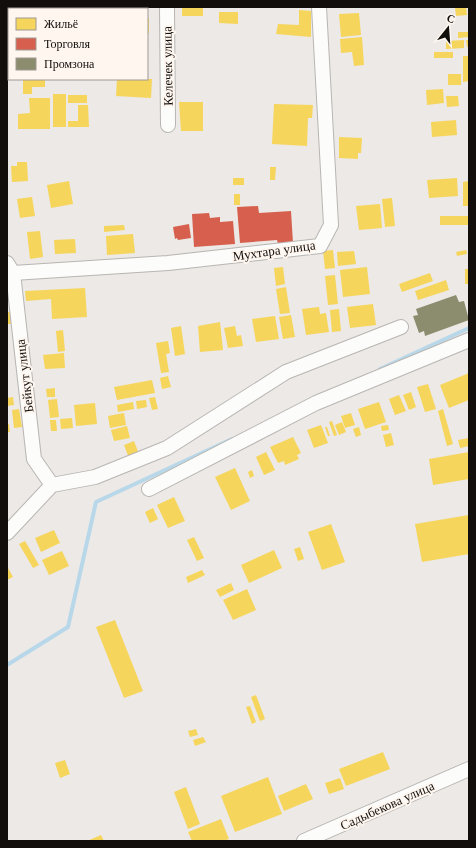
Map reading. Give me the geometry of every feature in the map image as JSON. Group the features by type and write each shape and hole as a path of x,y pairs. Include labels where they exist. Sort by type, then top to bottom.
{"street":[{"path":"7,36 8,7"},
{"name":"Келечек улица","path":"167,7 168,125"},
{"name":"Мухтара улица","path":"10,268 168,263 320,246 331,225 319,7"},
{"name":"Бейкут улица","path":"10,268 34,459 52,485"},
{"path":"7,533 52,485 95,477 167,448 286,372 401,327"},
{"path":"149,489 316,403 469,340"},
{"name":"Садыбекова улица","path":"304,841 469,769"}],"building: Жильё":[{"path":"23,7 49,7 49,8"},
{"path":"66,7 84,7 84,8"},
{"path":"182,7 203,7 203,16 182,16"},
{"path":"455,7 466,7 467,15 456,16"},
{"path":"299,10 311,11 311,37 276,34 278,24 299,25"},
{"path":"219,12 238,12 238,24 219,23"},
{"path":"359,13 361,35 341,37 339,14"},
{"path":"148,18 149,18 148,33"},
{"path":"458,32 468,32 469,37 458,38"},
{"path":"362,37 364,65 354,66 352,52 341,53 340,39"},
{"path":"464,40 464,48 446,49 446,41"},
{"path":"466,40 469,40 469,47 467,47"},
{"path":"434,52 453,52 453,58 434,58"},
{"path":"463,56 469,56 469,81 463,82"},
{"path":"448,74 461,74 461,85 448,85"},
{"path":"152,79 151,98 116,96 117,80"},
{"path":"23,80 45,80 45,87 32,87 32,94 23,94"},
{"path":"443,89 444,103 427,105 426,90"},
{"path":"53,94 66,94 66,127 53,127"},
{"path":"68,95 87,95 87,103 68,103"},
{"path":"446,96 458,96 459,106 447,107"},
{"path":"29,98 50,98 50,129 18,129 18,114 30,113"},
{"path":"179,102 203,102 203,131 181,131"},
{"path":"274,104 313,105 312,118 308,118 307,146 272,144"},
{"path":"78,105 88,105 89,127 68,127 68,121 78,121"},
{"path":"456,120 457,135 432,137 431,122"},
{"path":"339,137 362,138 361,153 358,153 358,159 339,158"},
{"path":"17,162 27,162 28,181 12,182 11,166 17,166"},
{"path":"270,167 276,167 275,180 270,180"},
{"path":"233,178 244,178 244,185 233,185"},
{"path":"457,178 458,196 429,198 427,180"},
{"path":"69,181 73,204 51,208 47,185"},
{"path":"469,181 469,206 463,206 463,182"},
{"path":"234,194 240,194 240,205 234,205"},
{"path":"32,197 35,216 20,218 17,199"},
{"path":"392,198 395,226 385,227 382,199"},
{"path":"380,204 382,228 359,230 356,206"},
{"path":"440,216 469,216 469,225 440,225"},
{"path":"124,225 125,230 104,232 104,226"},
{"path":"40,231 43,257 30,259 27,232"},
{"path":"133,234 135,253 107,255 106,236"},
{"path":"75,239 76,253 55,254 54,240"},
{"path":"333,250 335,268 325,269 323,251"},
{"path":"466,250 467,254 457,256 456,252"},
{"path":"354,251 356,264 338,266 337,252"},
{"path":"283,267 285,284 276,286 274,268"},
{"path":"367,267 370,294 343,297 340,270"},
{"path":"465,269 469,269 469,284 465,284"},
{"path":"430,273 433,281 402,292 399,284"},
{"path":"335,275 338,304 328,305 325,276"},
{"path":"446,280 449,290 418,300 415,291"},
{"path":"286,287 290,313 280,314 276,289"},
{"path":"85,288 87,317 52,319 51,299 26,301 25,291"},
{"path":"373,304 376,325 350,328 347,307"},
{"path":"319,307 320,314 326,313 329,332 306,335 302,309"},
{"path":"339,309 341,331 332,332 330,310"},
{"path":"7,312 10,312 11,324 7,324"},
{"path":"291,315 295,337 283,339 279,317"},
{"path":"275,316 279,339 256,342 252,319"},
{"path":"220,322 223,350 200,352 198,326"},
{"path":"181,326 185,354 175,356 171,328"},
{"path":"235,326 237,336 241,335 243,346 228,348 224,328"},
{"path":"63,330 65,351 58,352 56,331"},
{"path":"168,341 170,353 166,354 169,372 161,373 156,343"},
{"path":"64,353 65,368 45,369 43,355"},
{"path":"469,373 469,400 449,408 440,385"},
{"path":"168,376 171,387 162,389 160,378"},
{"path":"152,380 155,393 117,400 114,387"},
{"path":"428,384 436,409 425,412 417,387"},
{"path":"55,388 55,397 47,397 46,389"},
{"path":"411,392 416,407 409,410 403,395"},
{"path":"399,395 406,411 395,415 389,399"},
{"path":"13,397 14,405 7,406 7,398"},
{"path":"155,397 158,409 152,410 149,398"},
{"path":"57,399 59,417 50,418 48,400"},
{"path":"146,400 147,407 137,409 136,401"},
{"path":"133,402 134,409 118,412 117,405"},
{"path":"379,402 386,422 365,429 358,409"},
{"path":"95,403 97,424 76,426 74,405"},
{"path":"19,409 22,427 14,428 12,410"},
{"path":"443,409 453,444 447,446 438,411"},
{"path":"124,413 126,425 110,428 108,416"},
{"path":"351,413 355,425 345,428 341,416"},
{"path":"72,418 73,428 61,429 60,419"},
{"path":"50,420 56,420 57,431 51,431"},
{"path":"332,421 337,435 334,436 329,422"},
{"path":"342,422 346,432 339,435 335,425"},
{"path":"7,424 9,424 10,432 7,432"},
{"path":"321,425 328,443 314,448 307,430"},
{"path":"388,425 389,430 382,431 381,426"},
{"path":"127,426 130,438 114,441 111,430"},
{"path":"325,427 327,427 330,436 328,436"},
{"path":"359,427 361,435 356,437 353,429"},
{"path":"391,433 394,445 386,447 383,435"},
{"path":"293,437 301,453 297,455 299,459 285,465 284,461 278,463 270,447"},
{"path":"469,438 469,446 460,448 458,440"},
{"path":"134,441 139,454 129,458 124,445"},
{"path":"266,452 275,470 264,475 256,457"},
{"path":"469,452 469,479 433,485 429,459"},
{"path":"235,468 250,501 231,510 215,477"},
{"path":"252,470 254,476 250,478 248,472"},
{"path":"174,497 185,521 168,528 157,505"},
{"path":"153,508 158,519 150,523 145,512"},
{"path":"469,515 469,554 422,562 415,524"},
{"path":"331,524 345,562 322,570 308,532"},
{"path":"54,530 60,543 41,552 35,538"},
{"path":"194,537 204,558 197,561 187,540"},
{"path":"25,541 39,565 33,568 19,544"},
{"path":"300,547 304,559 298,561 294,549"},
{"path":"274,550 282,568 249,583 241,565"},
{"path":"62,551 69,566 49,575 42,560"},
{"path":"7,566 13,577 7,580"},
{"path":"202,570 205,575 188,583 186,577"},
{"path":"231,583 234,590 220,597 216,590"},
{"path":"247,589 256,610 233,620 223,600"},
{"path":"115,620 143,691 124,698 96,627"},
{"path":"256,695 265,719 260,721 251,697"},
{"path":"250,706 256,722 252,724 246,707"},
{"path":"196,729 198,735 190,737 188,731"},
{"path":"203,737 206,742 195,746 193,740"},
{"path":"383,752 390,769 346,786 339,769"},
{"path":"65,760 70,774 60,778 55,763"},
{"path":"268,777 282,814 235,832 221,796"},
{"path":"340,778 344,789 329,794 325,783"},
{"path":"306,784 313,799 284,811 278,796"},
{"path":"186,787 200,824 188,829 174,792"},
{"path":"221,819 229,839 223,841 192,841 188,832"},
{"path":"101,835 104,841 87,841"}],"building: Торговля":[{"path":"258,206 259,213 291,211 293,243 278,244 277,240 240,243 237,207"},
{"path":"209,213 210,218 220,217 220,222 233,221 235,244 194,247 192,214"},
{"path":"189,224 191,238 175,239 173,227"}],"building: Промзона":[{"path":"456,295 459,302 464,301 469,320 425,336 424,331 419,333 413,316 418,315 416,309"}],"waterway":[{"path":"380,369 469,328"},
{"path":"7,665 68,627 96,502 232,439"}]}
